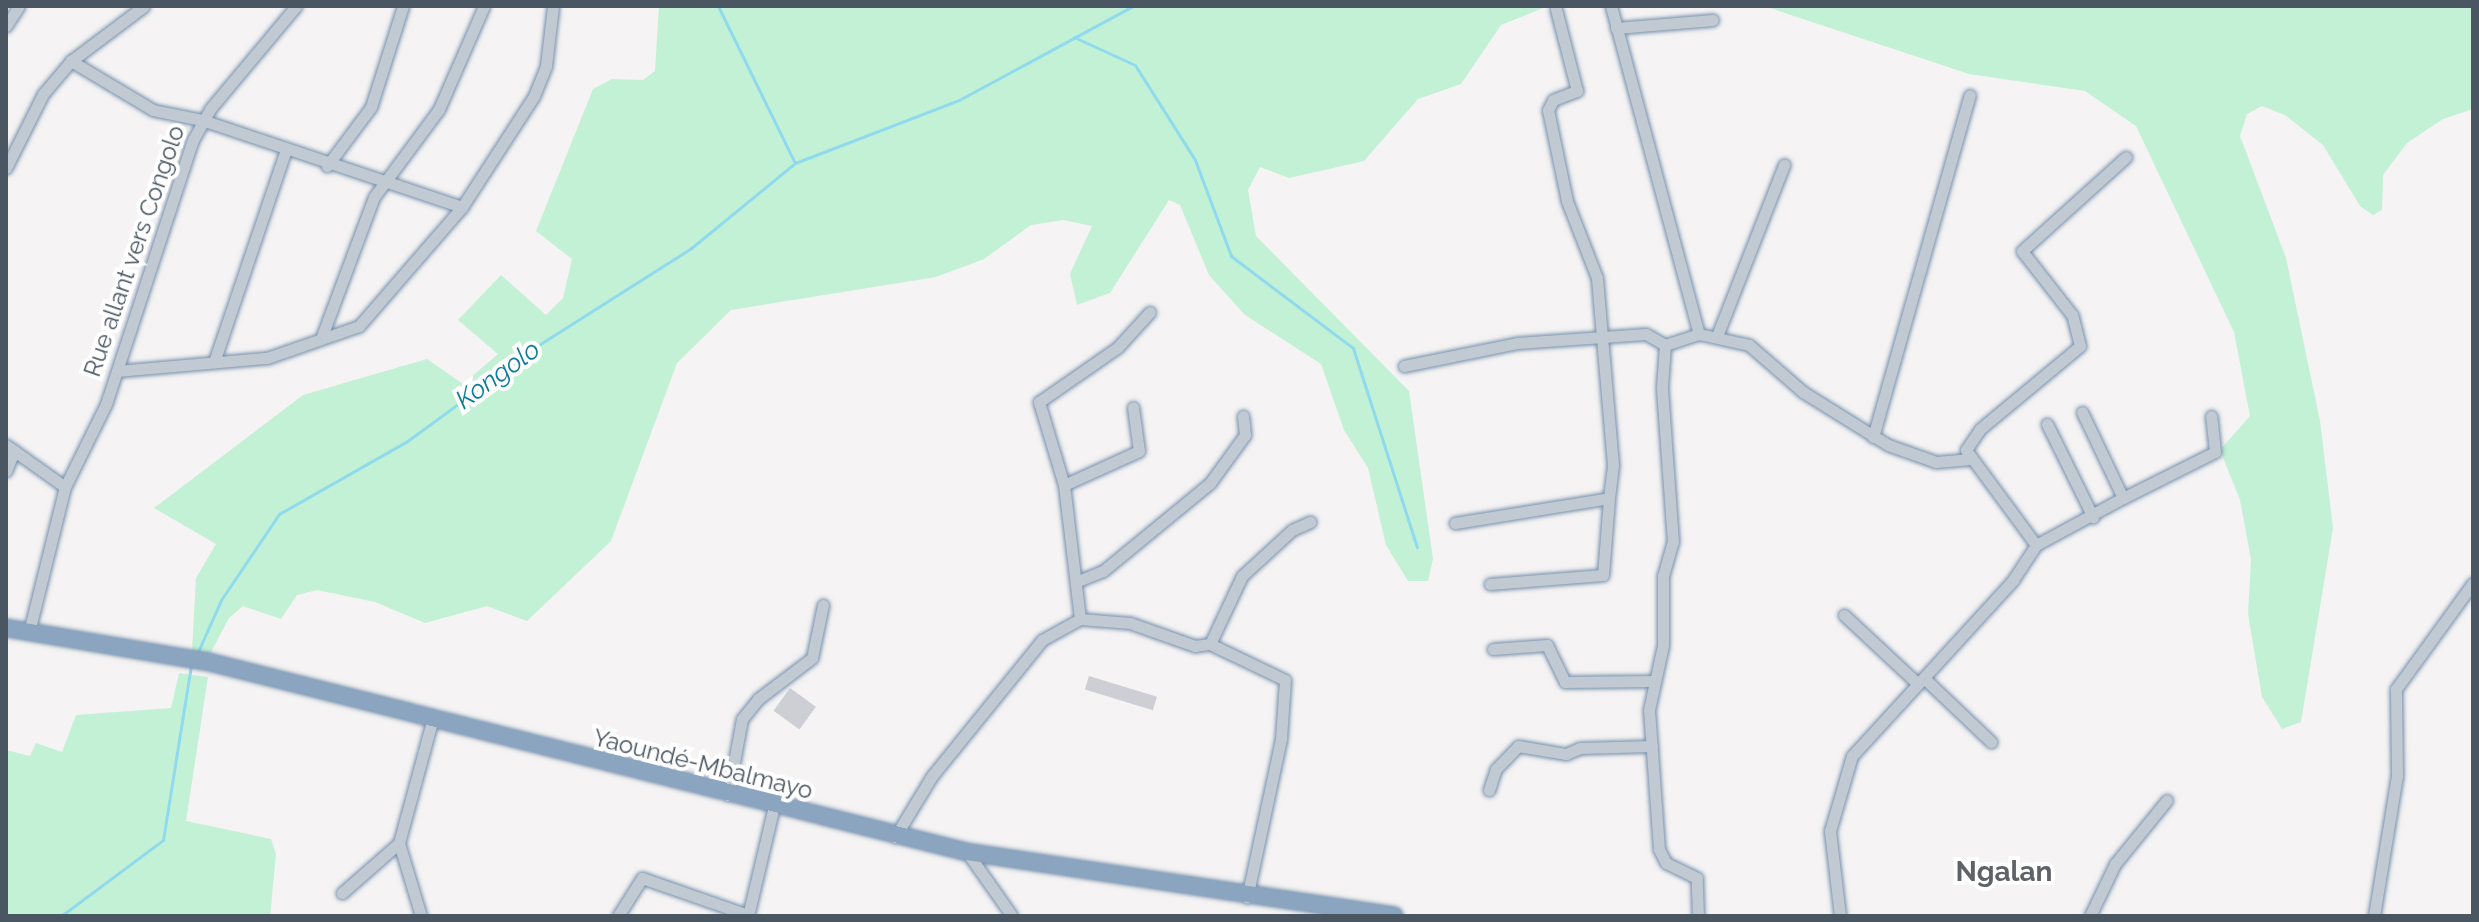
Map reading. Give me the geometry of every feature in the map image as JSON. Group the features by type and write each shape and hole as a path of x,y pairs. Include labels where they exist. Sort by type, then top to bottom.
{"highway":[{"name":"Yaoundé-Mbalmayo","path":"6,628 209,662 895,837 967,852 1247,897 1394,916"}],"street":[{"path":"6,26 19,6"},
{"path":"6,168 43,94 71,61 144,6"},
{"name":"Rue allant vers Congolo","path":"29,632 65,487 117,371 202,120 296,6"},
{"path":"327,166 371,107 403,6"},
{"path":"322,336 374,197 389,184 439,109 484,6"},
{"path":"117,371 267,358 367,320 462,207 534,96 546,66 553,6"},
{"path":"1611,6 1699,334"},
{"path":"1490,584 1603,575 1613,465 1603,337 1597,278 1567,201 1548,110 1553,100 1577,91 1556,9"},
{"path":"1616,28 1713,20"},
{"path":"71,61 126,99 202,120 327,166 462,207"},
{"path":"1873,437 1970,95"},
{"path":"214,362 286,149"},
{"path":"2036,545 1968,459 1966,450 1980,429 2080,346 2072,315 2022,251 2126,157"},
{"path":"1717,336 1784,165"},
{"path":"1080,619 1078,581 1064,485 1046,438 1042,395 1118,347 1150,312"},
{"path":"1404,366 1517,343 1646,334 1665,345 1699,334 1717,336 1749,345 1803,392 1873,437 1936,462 1968,459"},
{"path":"1665,345 1662,387 1673,542 1663,576 1663,645 1654,681 1652,746 1659,849 1666,863 1697,878 1698,916"},
{"path":"1064,485 1139,451 1133,407"},
{"path":"2082,412 2123,498"},
{"path":"1078,581 1103,571 1210,483 1245,435 1243,416"},
{"path":"1840,916 1829,854 1837,793 1852,756 1922,682 2036,545 2215,452 2211,416"},
{"path":"2047,424 2093,517"},
{"path":"6,471 10,448 65,487"},
{"path":"1455,523 1609,498"},
{"path":"1210,644 1242,576 1292,530 1310,522"},
{"path":"2374,916 2397,775 2392,739 2396,689 2473,583"},
{"path":"728,795 742,719 758,699 812,658 823,605"},
{"path":"1844,615 1991,742"},
{"path":"895,837 932,776 1042,640 1080,619 1130,623 1195,646 1210,644 1278,673 1287,687 1247,897"},
{"path":"1493,649 1547,645 1565,682 1654,681"},
{"path":"421,916 399,843 433,718"},
{"path":"1489,790 1496,769 1518,746 1566,754 1580,748 1652,746"},
{"path":"2090,916 2115,864 2167,800"},
{"path":"618,916 642,878 748,916 774,806"},
{"path":"342,893 399,843"},
{"path":"967,852 1012,916"}],"green space":[{"path":"659,6 1548,6 1501,25 1461,84 1418,99 1364,161 1289,178 1260,167 1248,190 1256,236 1409,391 1433,559 1428,581 1408,581 1386,545 1368,468 1344,430 1321,364 1245,315 1209,275 1180,205 1169,200 1110,293 1077,305 1070,274 1092,226 1063,220 1031,225 984,259 936,277 731,310 677,363 611,541 527,621 487,606 425,623 375,602 317,590 297,595 281,619 243,606 229,618 210,654 192,651 196,578 216,544 154,508 303,395 427,359 463,384 498,354 458,320 501,275 546,315 563,298 572,259 536,231 593,89 612,79 643,80 655,71"},
{"path":"1764,6 2473,6 2473,109 2443,119 2407,143 2383,175 2382,210 2373,215 2360,206 2323,145 2285,115 2262,106 2247,114 2240,136 2286,258 2320,421 2333,528 2301,722 2282,729 2262,697 2248,614 2251,559 2240,500 2220,450 2250,416 2234,332 2136,126 2085,91 1969,74"},
{"path":"179,673 208,677 186,821 271,839 276,854 270,916 6,916 6,750 30,756 36,743 62,752 76,715 171,708"}],"building":[{"path":"1089,676 1157,697 1153,710 1085,689"},
{"path":"790,688 816,707 799,729 774,711"}],"waterway":[{"path":"718,6 795,163"},
{"name":"Kongolo","path":"196,656 221,600 279,514 406,442 537,346 690,249 795,163 959,100 1133,6"},
{"path":"1074,37 1135,65 1195,160 1231,256 1353,348 1417,547"},
{"name":"Kongolo","path":"61,916 163,840 191,666"}],"district":[{"name":"Ngalan","path":"2004,872"}]}
